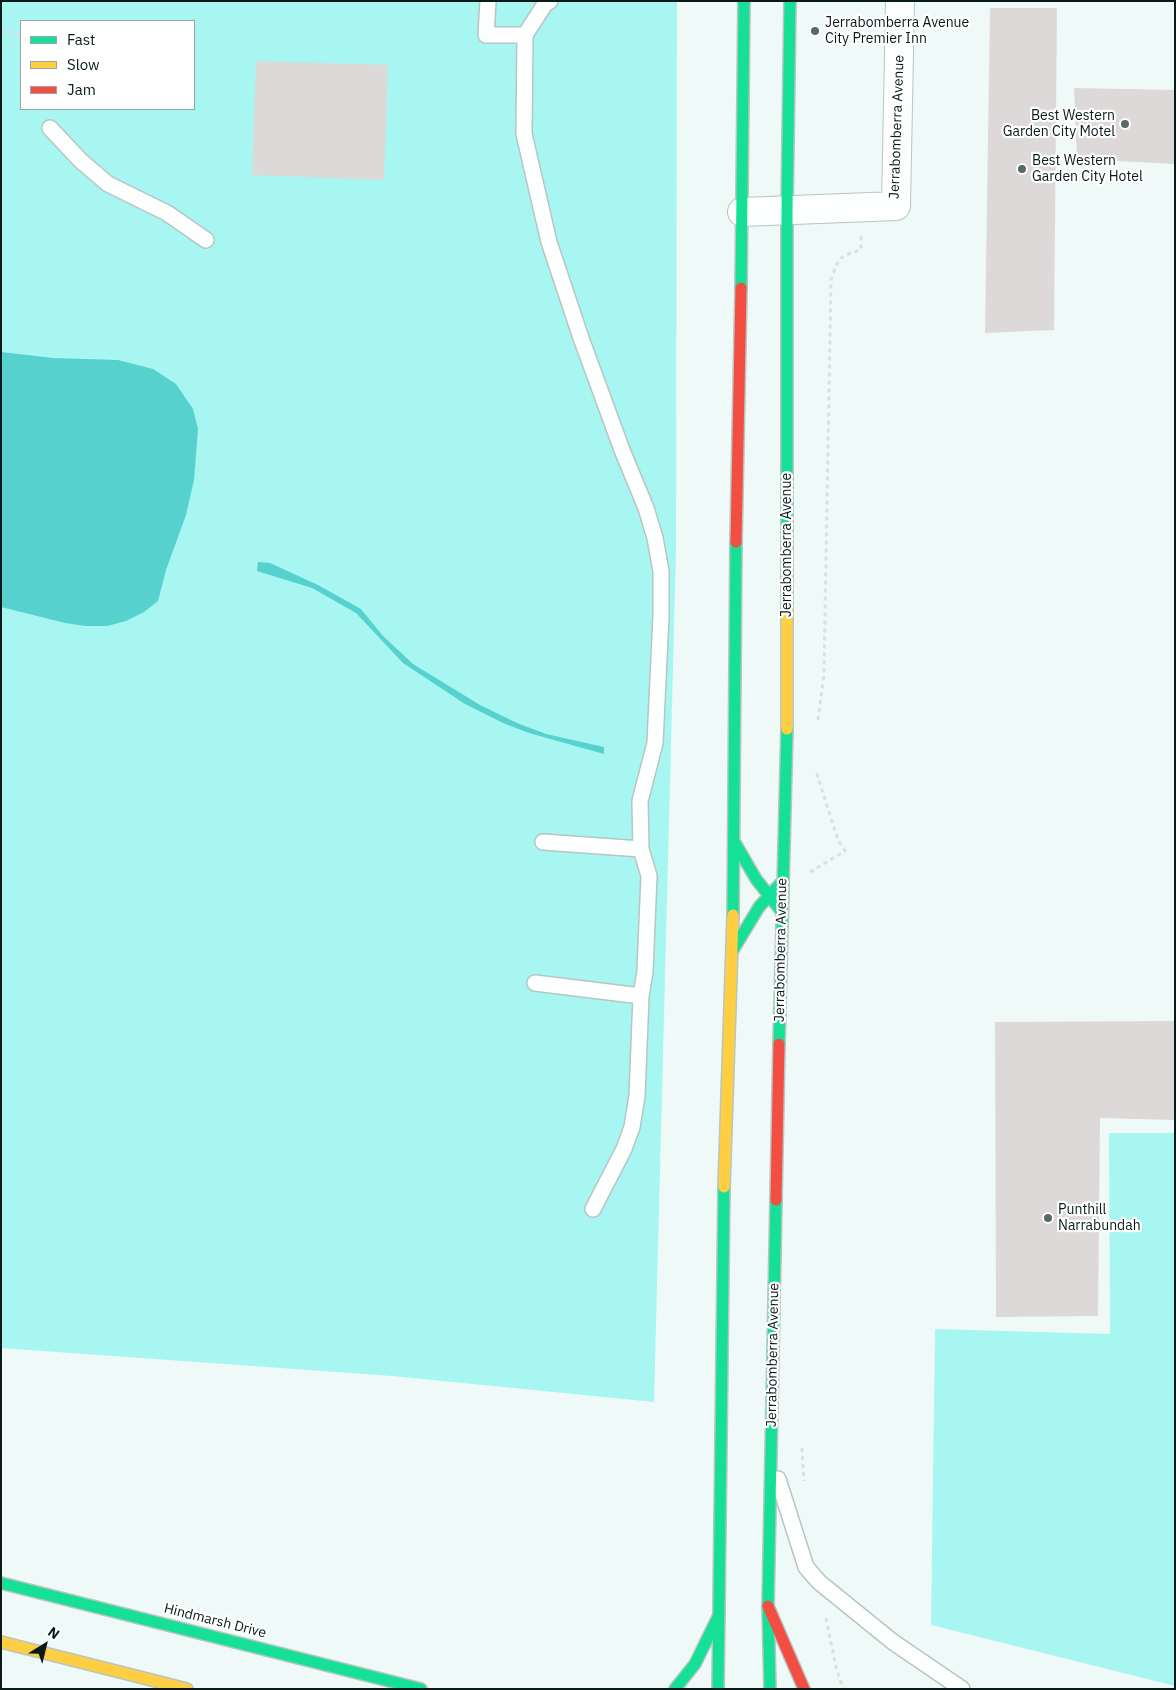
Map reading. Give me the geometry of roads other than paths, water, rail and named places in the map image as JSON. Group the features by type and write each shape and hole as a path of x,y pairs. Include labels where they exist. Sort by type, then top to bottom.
{"main road":[{"path":"718,1689 724,1190 734,840 734,676 744,1"},
{"name":"Jerrabomberra Avenue","path":"770,1689 768,1606 782,882 787,724 787,211 790,1"},
{"path":"734,840 749,870 782,912"},
{"path":"732,951 747,924 768,896 782,882"},
{"name":"Hindmarsh Drive","path":"1,1583 421,1689"},
{"path":"768,1606 804,1689"},
{"path":"675,1689 696,1665 719,1615"},
{"path":"1,1642 187,1689"},
{"path":"404,1685 434,1689"}],"street":[{"name":"Jerrabomberra Avenue","path":"742,212 896,206 900,1"}],"lane":[{"path":"488,1 486,35 525,34"},
{"path":"550,1 545,4 525,34 524,134 548,242 622,450 646,508 655,538 661,571 661,616 655,743 640,801 641,849 649,876 637,1096 632,1127 624,1149 592,1209"},
{"path":"50,128 81,162 108,184 167,213 206,240"},
{"path":"543,842 641,849"},
{"path":"535,983 642,996"},
{"path":"771,1458 806,1566 819,1582 893,1642 962,1689"}],"place":[{"name":"Jerrabomberra Avenue City Premier Inn","path":"815,31"},
{"name":"Best Western Garden City Motel","path":"1125,124"},
{"name":"Best Western Garden City Hotel","path":"1022,169"},
{"name":"Punthill Narrabundah","path":"1048,1218"}]}
